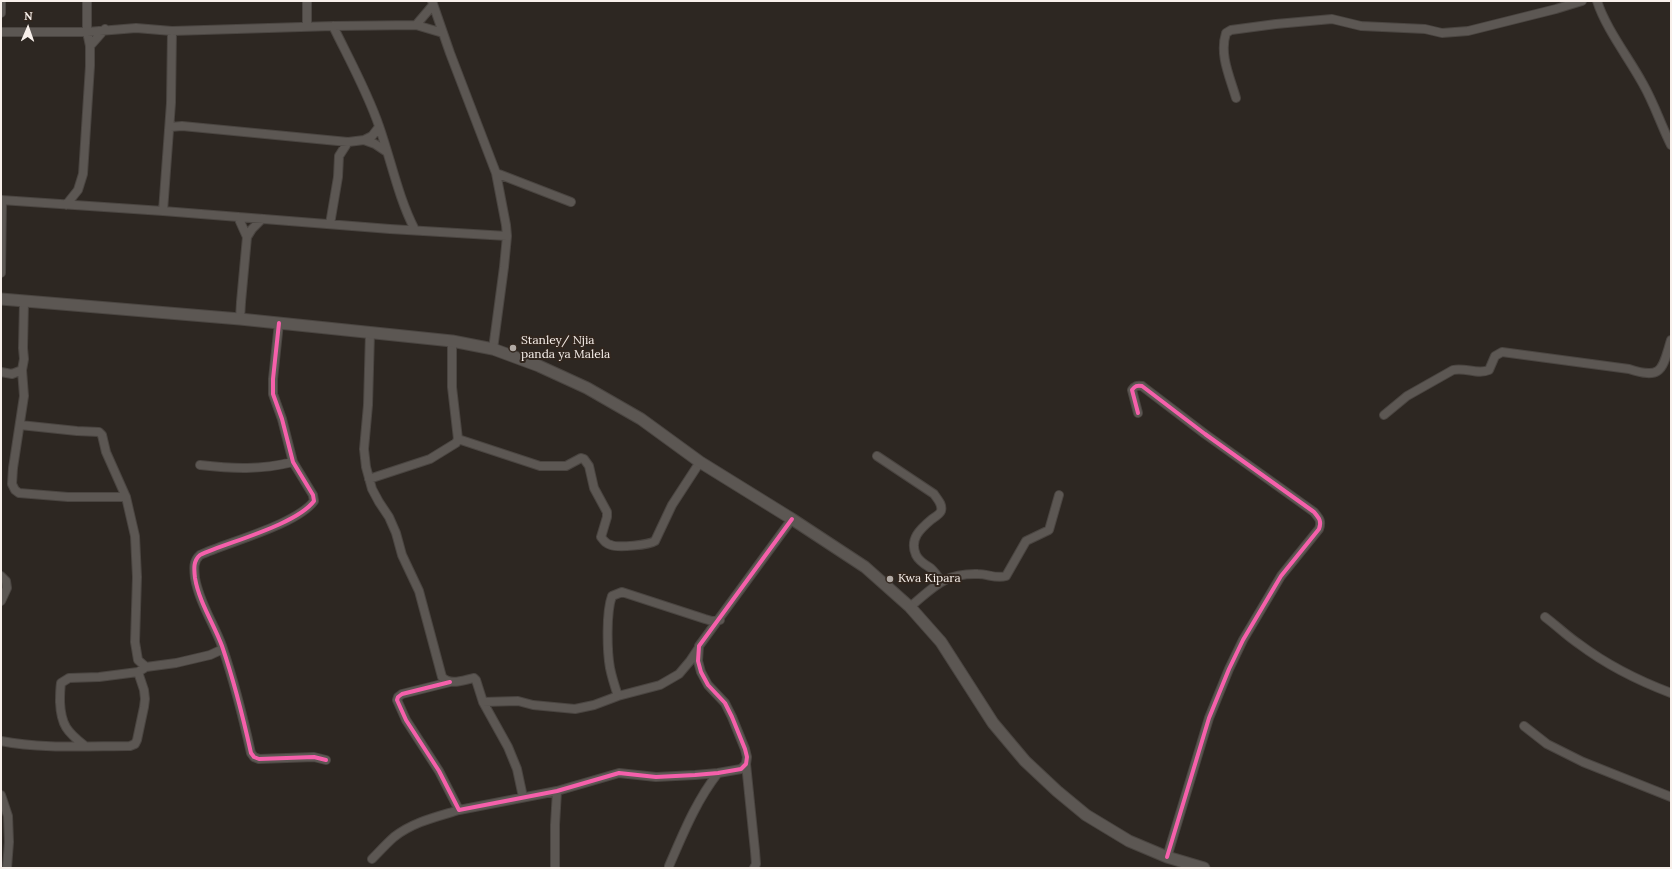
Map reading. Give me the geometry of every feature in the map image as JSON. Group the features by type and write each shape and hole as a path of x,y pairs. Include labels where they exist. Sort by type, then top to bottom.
{"main road":[{"path":"1,299 240,319 452,341 494,350 539,366 587,388 641,419 700,462 792,519 865,567 910,607 941,642 993,723 1025,761 1057,791 1086,815 1129,842 1167,857 1204,868"}],"street":[{"path":"1,1 1,13"},
{"path":"66,205 78,190 83,174 90,46 87,32 87,1"},
{"path":"307,1 307,27"},
{"path":"1236,98 1224,56 1224,40 1226,33 1231,30 1332,19 1362,26 1425,29 1442,33 1468,31 1582,1"},
{"path":"1597,1 1648,91 1671,145"},
{"path":"416,25 432,3"},
{"path":"432,3 496,173 507,236 494,350"},
{"path":"1,32 87,32 105,29 136,28 172,31 416,25 443,33"},
{"path":"333,26 367,92 406,214 414,230"},
{"path":"90,46 105,29"},
{"path":"163,211 170,127 172,31"},
{"path":"170,127 182,126 256,132 348,142 364,140 372,136 379,127"},
{"path":"364,140 375,144 387,152"},
{"path":"330,224 338,177 339,156 348,142"},
{"path":"496,173 571,202"},
{"path":"1,273 1,200 163,211 390,230 414,230 507,236"},
{"path":"238,217 247,237"},
{"path":"240,319 240,302 247,237 252,229 262,219"},
{"path":"24,302 24,359 22,370 24,396 12,484 17,492 68,497 126,497"},
{"path":"279,323 273,379 273,394 282,419 293,462 313,495 314,501 296,515 262,532 208,551 196,559 195,579 223,649 237,696 251,753 254,757 259,758 314,757 326,760"},
{"path":"370,333 368,405 364,449 366,467 369,479 379,502 389,517 396,533 402,555 419,591 442,677 446,681 450,682"},
{"path":"1384,415 1407,396 1450,371 1460,369 1483,372 1489,370 1496,356 1502,352 1629,369 1648,374 1657,372 1661,368 1671,340"},
{"path":"369,479 430,459 451,447 458,439 452,387 452,341"},
{"path":"1,372 12,374 22,370"},
{"path":"1138,413 1132,390 1135,386 1139,385 1314,512 1320,518 1321,524 1281,576 1243,640 1229,669 1209,718 1167,857"},
{"path":"20,425 99,432 102,435 106,452 126,497 135,536 137,553 135,642 138,660 146,667"},
{"path":"458,439 540,466 566,466 581,458 584,459 589,466 594,488 607,512 601,537 607,544 613,546 655,542 677,496 700,462"},
{"path":"877,456 934,494 941,503 942,510 930,520 914,538 913,544 916,556 924,565 930,567 941,581"},
{"path":"200,465 247,469 264,468 293,462"},
{"path":"910,607 941,581 950,577 962,574 987,574 996,578 1006,576 1026,541 1049,530 1059,495"},
{"path":"483,702 518,701 533,705 575,709 594,705 618,696 660,685 679,674 720,620 792,519"},
{"path":"1,576 6,581 7,588 1,601"},
{"path":"618,696 610,668 608,643 608,614 612,596 622,592 712,621 720,620"},
{"path":"1545,618 1598,657 1634,677 1671,693"},
{"path":"699,646 698,661 701,672 708,684 730,711 745,749 756,864 754,868"},
{"path":"85,746 74,737 64,725 61,716 61,683 69,678 99,677 138,672 146,667 176,663 210,655 223,649"},
{"path":"1,741 18,744 85,746 130,746 135,744 144,707 144,690 138,672"},
{"path":"459,810 439,771 406,720 397,700 402,694 450,682 474,678 483,702 508,746 517,768 523,797"},
{"path":"1524,726 1547,744 1583,762 1671,797"},
{"path":"372,859 393,838 406,829 459,810 557,790 619,773 656,777 718,773 741,769 746,764"},
{"path":"669,866 690,819 708,785 718,773"},
{"path":"555,868 557,790"},
{"path":"1,795 8,816 9,842 7,868"}],"cycle path":[{"path":"279,323 273,379 273,394 282,419 293,462 313,495 314,501 305,510 293,518 200,555 194,568 200,596 222,646 238,699 251,753 254,757 259,759 314,757 326,760"},
{"path":"1138,413 1132,390 1136,386 1142,386 1205,434 1314,512 1319,518 1320,522 1319,529 1281,576 1243,640 1229,669 1209,718 1167,857"},
{"path":"450,682 402,694 397,700 406,720 439,771 459,810 557,791 619,773 656,777 718,773 741,769 746,764 747,757 745,749 725,703 708,685 701,672 698,661 699,646 792,519"}],"place":[{"name":"Stanley/ Njia panda ya Malela","path":"513,348"},
{"name":"Kwa Kipara","path":"890,579"}]}
